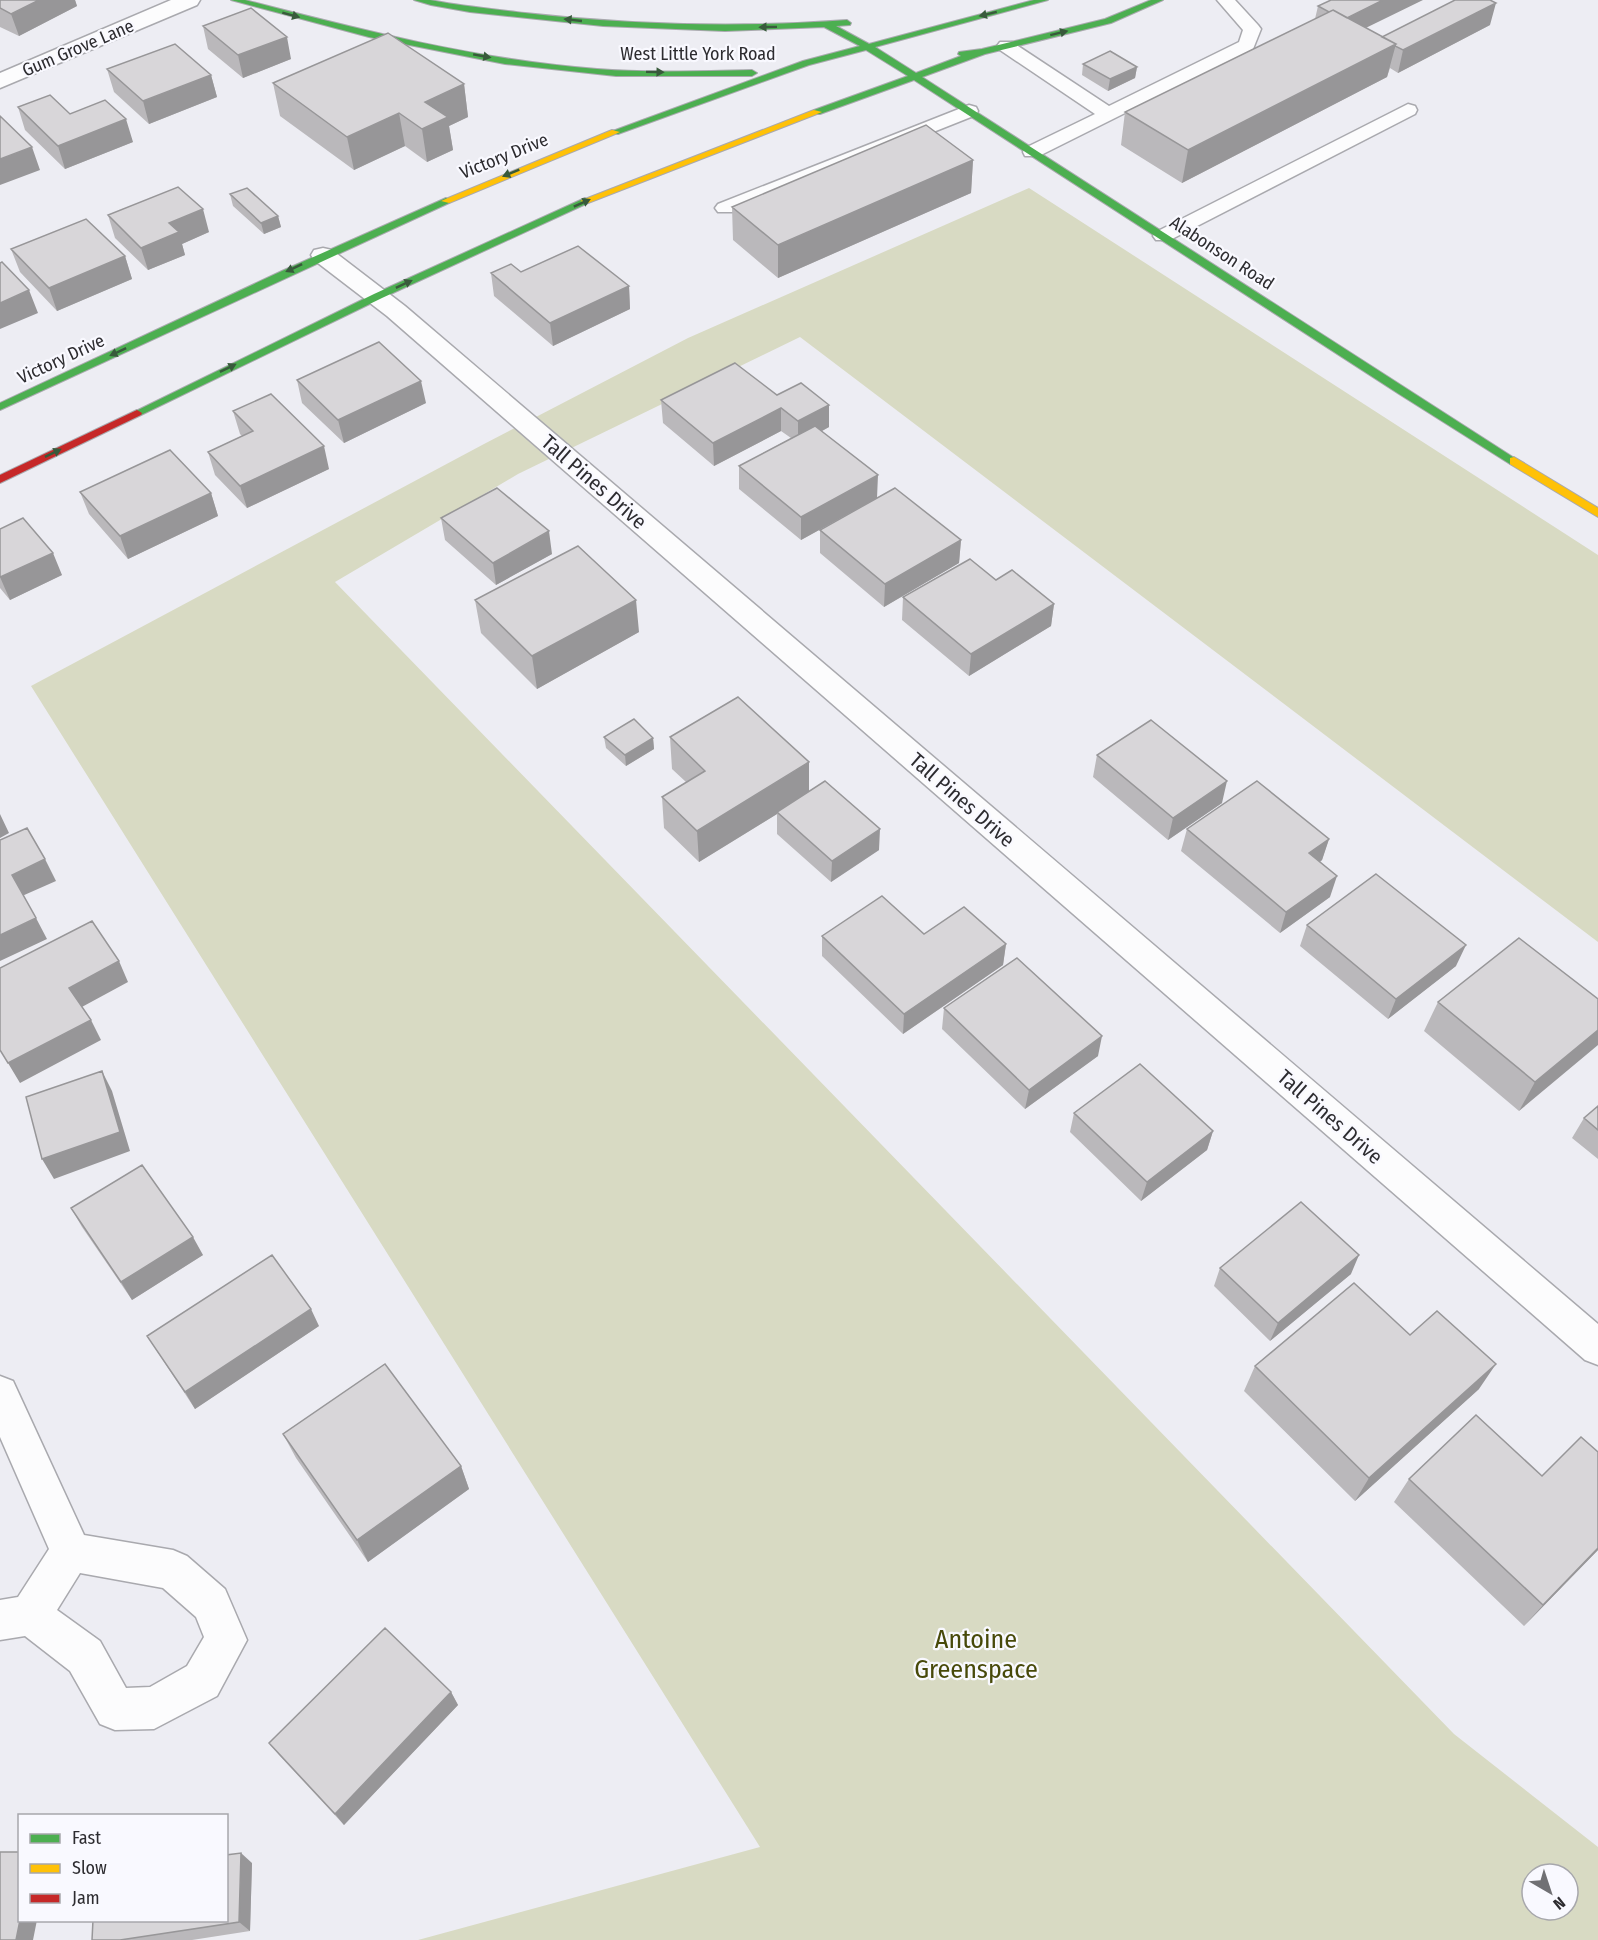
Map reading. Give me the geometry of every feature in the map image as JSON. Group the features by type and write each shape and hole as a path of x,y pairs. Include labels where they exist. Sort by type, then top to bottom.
{"main road":[{"name":"West Little York Road","path":"235,0 376,37 494,58 597,72 773,74 849,67"},
{"name":"West Little York Road","path":"418,0 525,16 634,27 767,28 858,22"},
{"name":"Victory Drive","path":"0,407 323,255 470,189 624,127 773,74 865,45 1044,0"},
{"path":"0,479 378,296 588,200 913,75 982,52 1108,21 1159,0"},
{"name":"Alabonson Road","path":"826,25 865,45 913,75 1403,392 1598,513"},
{"path":"871,65 982,52"},
{"path":"597,72 629,89"},
{"path":"624,127 634,111"}],"street":[{"name":"Gum Grove Lane","path":"0,81 189,0"},
{"name":"Tall Pines Drive","path":"323,255 378,296 1598,1348"},
{"path":"0,1394 70,1552"},
{"path":"70,1552 173,1570 211,1603 226,1641 202,1681 154,1708 115,1708 85,1656 15,1617 70,1552"}],"lane":[{"path":"1032,152 1247,45 1252,29 1226,0"},
{"path":"1006,46 1108,114"},
{"path":"1163,236 1408,110"},
{"path":"724,208 969,111"}],"green space":[{"name":"Antoine Greenspace","path":"1029,188 1598,555 1598,942 800,337 518,474 335,582 1454,1734 1598,1847 1598,1940 418,1940 760,1847 31,686 484,444 688,338"}],"building":[{"path":"0,0 39,0 11,14 0,8"},
{"path":"1331,0 1383,0 1347,18 1333,10 1329,12 1318,6"},
{"path":"1455,0 1490,0 1496,3 1403,50 1382,37"},
{"path":"251,8 287,37 238,55 203,26"},
{"path":"1333,10 1396,44 1188,150 1125,112"},
{"path":"388,33 464,84 425,102 448,117 422,129 399,113 347,137 273,83"},
{"path":"175,44 211,75 143,101 107,69"},
{"path":"1110,51 1137,67 1110,79 1083,64"},
{"path":"50,95 70,114 105,100 126,119 58,146 18,107"},
{"path":"0,116 32,147 0,159"},
{"path":"926,125 973,160 778,245 732,207"},
{"path":"178,187 203,209 169,223 179,232 141,248 108,215"},
{"path":"247,188 278,216 261,223 230,194"},
{"path":"86,219 125,256 49,288 11,249"},
{"path":"578,246 629,286 550,323 491,273 511,264 521,272"},
{"path":"2,262 29,290 0,303 0,263"},
{"path":"379,342 421,381 338,420 297,380"},
{"path":"735,363 777,395 801,383 829,405 798,421 781,408 713,443 661,400"},
{"path":"271,394 324,446 240,486 208,452 253,431 233,411"},
{"path":"815,426 878,475 801,517 739,466"},
{"path":"170,450 211,493 120,536 80,492"},
{"path":"497,488 549,531 493,563 441,518"},
{"path":"895,488 961,540 885,584 820,530"},
{"path":"23,518 53,553 0,577 0,529"},
{"path":"578,546 636,600 532,656 475,600"},
{"path":"970,559 996,580 1012,570 1054,604 971,654 903,597"},
{"path":"738,697 809,762 697,831 662,797 705,771 670,737"},
{"path":"634,719 653,738 625,755 604,737"},
{"path":"1151,720 1227,781 1173,818 1097,755"},
{"path":"825,781 880,829 832,861 777,812"},
{"path":"1257,781 1329,839 1309,853 1337,876 1286,912 1187,829"},
{"path":"27,828 45,859 12,875 36,918 0,935 0,840"},
{"path":"1376,874 1466,945 1396,999 1307,925"},
{"path":"882,896 924,934 964,907 1006,944 904,1014 822,936"},
{"path":"92,921 119,961 69,988 91,1020 8,1063 0,1050 0,968"},
{"path":"1519,938 1598,999 1598,1030 1535,1082 1438,1002"},
{"path":"1017,958 1102,1036 1029,1090 944,1008"},
{"path":"1140,1064 1213,1131 1147,1182 1074,1113"},
{"path":"102,1071 120,1132 42,1159 26,1097"},
{"path":"1598,1106 1598,1130 1584,1118"},
{"path":"142,1165 193,1237 121,1282 71,1208"},
{"path":"1301,1202 1359,1255 1278,1323 1220,1268"},
{"path":"272,1255 311,1309 185,1392 147,1336"},
{"path":"1354,1283 1410,1335 1437,1311 1496,1364 1369,1478 1255,1366"},
{"path":"385,1364 461,1466 357,1540 283,1434"},
{"path":"1476,1415 1542,1476 1581,1437 1598,1452 1598,1548 1543,1605 1409,1479"},
{"path":"385,1628 451,1692 335,1814 269,1743"},
{"path":"0,1852 18,1852 20,1922 16,1940 0,1940"},
{"path":"241,1853 239,1922 120,1940 92,1940 93,1922 228,1922 228,1855"}],"traffic: fast":[{"path":"235,0 414,44 551,68 655,74 752,73"},
{"path":"418,0 483,11 644,26 765,28 847,23"},
{"path":"615,132 806,63 1044,0"},
{"path":"962,54 982,52 1108,21 1159,0"},
{"path":"826,25 865,45 913,75 1403,392 1514,461"},
{"path":"817,112 982,52"},
{"path":"0,407 446,201"},
{"path":"137,413 378,296 585,201"}],"traffic: slow":[{"path":"585,201 817,112"},
{"path":"446,201 615,132"},
{"path":"1514,461 1598,513"}],"traffic: jam":[{"path":"0,479 137,413"}]}
